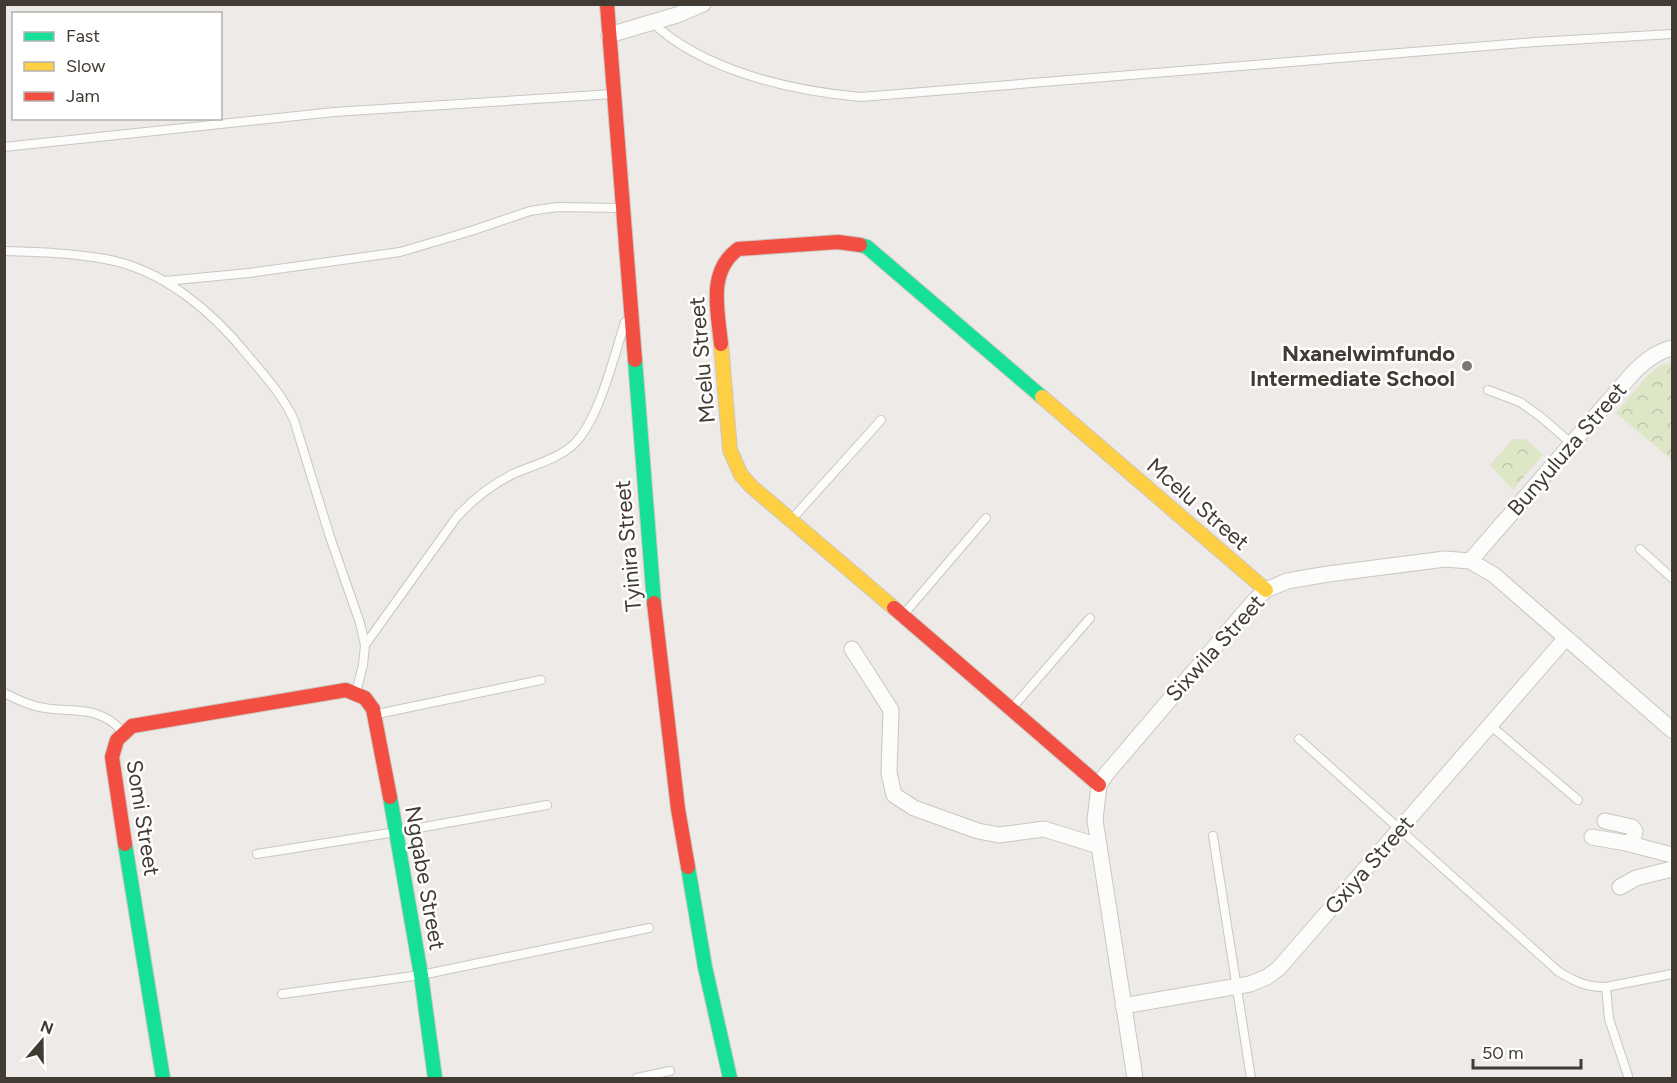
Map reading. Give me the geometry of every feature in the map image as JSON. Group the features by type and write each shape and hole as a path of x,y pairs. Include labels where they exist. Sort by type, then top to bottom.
{"street":[{"name":"Tyinira Street","path":"607,4 655,619 678,809 705,967 730,1078"},
{"path":"609,35 652,23 703,4"},
{"name":"Mcelu Street","path":"1099,785 741,475 730,450 717,294 717,278 724,261 738,249 854,243 867,247 1266,590"},
{"name":"Bunyuluza Street","path":"1470,561 1633,373 1662,350 1672,348"},
{"name":"Sixwila Street","path":"1099,785 1255,600 1266,590 1287,581 1445,559 1470,561 1494,575 1565,639 1670,724"},
{"name":"Gxiya Street","path":"1123,1006 1237,987 1267,977 1279,968 1565,639"},
{"path":"852,649 891,710 889,773 894,795 914,808 978,831 999,835 1044,829 1099,846"},
{"name":"Somi Street","path":"163,1078 113,771 111,753 115,742 132,726 332,692 346,690 356,693"},
{"path":"356,693 371,703 375,714"},
{"name":"Ngqabe Street","path":"375,714 421,975 435,1078"},
{"path":"1099,785 1095,820 1136,1078"},
{"path":"1605,821 1632,827 1635,831 1632,844"},
{"path":"1592,837 1632,844 1672,855"},
{"path":"1620,887 1636,878 1672,869"}],"lane":[{"path":"652,23 670,39 746,74 798,87 861,97 1523,43 1672,34"},
{"path":"4,147 334,112 613,94"},
{"path":"165,281 249,273 400,252 530,211 557,207 622,208"},
{"path":"4,251 40,252 105,259 147,272 165,281 222,325 288,405 302,442 365,645 356,693"},
{"path":"365,645 467,505 482,492 512,475 561,453 583,435 592,420 630,307"},
{"path":"1488,390 1520,402 1572,444"},
{"path":"791,520 881,420"},
{"path":"903,615 986,518"},
{"path":"1640,549 1672,578"},
{"path":"1012,708 1090,618"},
{"path":"375,714 542,680"},
{"path":"4,693 36,706 103,716 112,720 123,732"},
{"path":"1490,725 1578,800"},
{"path":"1299,739 1559,972 1595,988 1672,974"},
{"path":"257,854 547,805"},
{"path":"1213,836 1251,1078"},
{"path":"282,994 421,975 649,927"},
{"path":"1606,987 1609,1019 1628,1076"},
{"path":"637,1078 670,1071"}],"green space":[{"path":"1672,362 1672,460 1616,413 1645,378 1658,367"},
{"path":"1513,439 1525,439 1543,454 1513,490 1490,465"}],"traffic: fast":[{"path":"860,245 867,247 1042,397"},
{"path":"635,360 654,603"},
{"path":"390,797 421,975 435,1078"},
{"path":"125,844 163,1078"},
{"path":"688,867 705,967 730,1078"}],"traffic: slow":[{"path":"721,344 730,450 741,475 752,487 894,608"},
{"path":"1042,397 1266,590"}],"traffic: jam":[{"path":"607,4 635,360"},
{"path":"721,344 717,306 718,280 728,258 738,249 838,242 860,245"},
{"path":"654,603 678,809 688,867"},
{"path":"894,608 1099,785"},
{"path":"125,844 112,757 117,740 132,726 346,690 365,698 373,709 390,797"}],"place":[{"name":"Nxanelwimfundo Intermediate School","path":"1467,366"}]}
